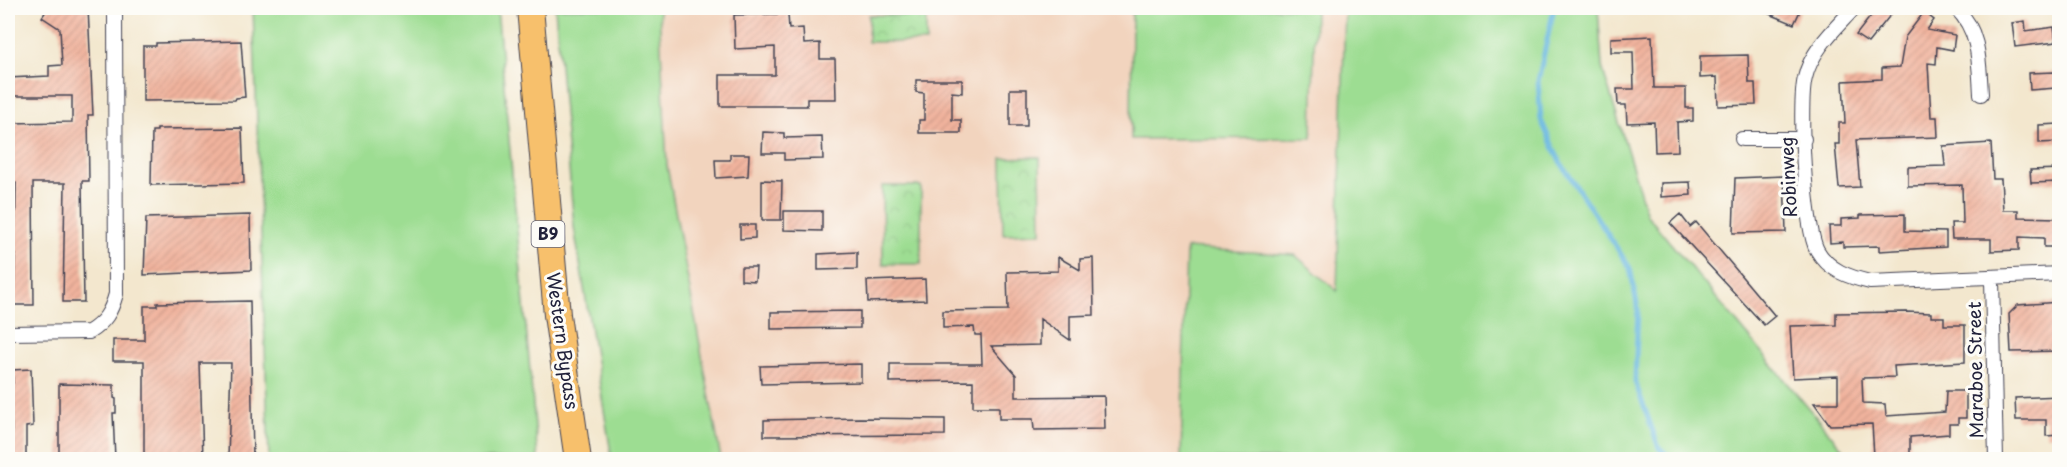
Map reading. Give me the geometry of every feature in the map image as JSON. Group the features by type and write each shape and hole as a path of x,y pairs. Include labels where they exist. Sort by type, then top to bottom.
{"highway":[{"name":"Western Bypass","path":"530,8 557,315 578,459"}],"street":[{"path":"8,333 89,332 100,326 112,309 116,294 116,8"},
{"name":"Robinweg","path":"1854,8 1820,47 1804,78 1802,100 1810,233 1818,251 1829,266 1846,276 1870,282 1992,279 2060,274"},
{"path":"1956,8 1971,26 1977,49 1982,94"},
{"path":"1743,139 1804,139"},
{"name":"Maraboe Street","path":"1992,279 1996,459"}],"shaded area":[{"path":"659,8 1345,8 1337,292 1187,248 1181,459 721,459 667,166"}],"green space":[{"path":"253,8 497,8 538,459 269,459"},
{"path":"555,8 659,8 667,166 721,459 612,459 574,227"},
{"path":"1132,8 1315,8 1312,138 1131,139"},
{"path":"1345,8 1598,8 1602,67 1647,215 1851,459 1181,459 1186,248 1295,255 1337,291"},
{"path":"869,15 926,16 926,42 868,42"},
{"path":"1040,157 1041,233 1003,234 1002,158"},
{"path":"882,186 921,186 921,264 883,264"}],"building":[{"path":"48,8 88,8 93,115 88,115 89,181 82,181 84,302 63,302 65,183 33,183 34,305 14,305 16,183 8,181 8,123 72,122 72,96 8,96 8,78 49,76 49,66 62,65 60,29 42,17"},
{"path":"1755,8 1792,8 1800,11 1794,24"},
{"path":"1877,8 1896,8 1868,43 1856,35"},
{"path":"1924,12 1934,20 1927,30 1955,35 1953,50 1937,47 1936,64 1928,63 1931,117 1937,117 1938,137 1856,140 1860,187 1839,188 1835,144 1839,144 1839,123 1845,123 1843,81 1882,79 1882,68 1900,67 1905,37"},
{"path":"788,14 789,29 803,28 804,44 820,43 820,59 835,59 836,99 807,99 807,106 720,106 720,75 775,75 775,47 735,49 734,15"},
{"path":"2025,21 2026,31 2054,27 2056,42 2015,47 2012,23"},
{"path":"1652,36 1654,88 1686,88 1686,108 1693,108 1693,121 1677,122 1678,151 1655,152 1654,122 1627,123 1626,105 1618,105 1617,89 1634,89 1633,52 1611,52 1611,38"},
{"path":"241,41 245,97 235,100 143,101 143,46 156,46 156,43"},
{"path":"1748,55 1749,83 1755,83 1756,105 1718,106 1717,77 1700,78 1700,56"},
{"path":"2055,72 2056,88 2030,90 2029,73"},
{"path":"916,80 962,80 962,93 952,92 952,120 961,120 961,133 919,133 919,120 924,120 924,93 916,92"},
{"path":"1010,89 1027,89 1027,126 1010,126"},
{"path":"2060,124 2060,142 2039,143 2039,125"},
{"path":"242,128 244,183 151,185 152,131 157,131 157,129"},
{"path":"763,132 784,133 784,138 822,137 823,159 784,160 784,153 762,153"},
{"path":"1991,143 1993,179 2001,179 2003,210 2018,210 2018,217 2058,218 2058,247 2044,247 2044,238 2019,237 2019,250 1991,251 1991,239 1952,239 1951,223 1963,223 1962,185 1908,186 1908,167 1945,166 1943,146"},
{"path":"730,154 749,154 748,176 716,178 715,160 730,160"},
{"path":"2060,169 2060,182 2031,183 2030,170"},
{"path":"1784,176 1786,232 1733,233 1735,178"},
{"path":"762,180 782,181 781,220 762,220"},
{"path":"1690,182 1691,195 1661,197 1661,183"},
{"path":"784,211 822,211 822,231 784,230"},
{"path":"1680,214 1690,227 1696,222 1775,316 1764,325 1670,223"},
{"path":"1905,214 1905,231 1946,232 1946,247 1879,251 1879,246 1843,247 1843,242 1830,243 1829,226 1841,226 1841,219 1860,218 1860,215"},
{"path":"250,215 251,270 144,275 146,218"},
{"path":"740,225 755,225 755,238 740,239"},
{"path":"857,252 857,269 818,270 818,254"},
{"path":"1058,257 1080,270 1080,259 1093,258 1094,315 1070,316 1070,340 1040,319 1040,345 991,346 1016,375 1016,397 1104,396 1105,429 1034,430 1033,419 999,419 999,407 973,407 973,381 890,382 890,364 982,364 981,335 975,335 974,327 943,328 943,311 1008,310 1007,272 1058,271"},
{"path":"741,267 756,267 755,281 741,280"},
{"path":"925,279 926,300 868,302 867,281"},
{"path":"250,301 253,459 228,459 231,363 200,363 203,459 144,459 144,361 113,361 113,340 144,340 144,306 157,306 157,303"},
{"path":"2059,302 2060,351 2011,352 2009,314 2018,305"},
{"path":"860,311 860,328 771,329 771,312"},
{"path":"1836,313 1931,313 1931,317 1944,317 1944,325 1965,325 1965,362 1894,366 1895,377 1862,378 1863,403 1885,404 1886,416 1945,412 1946,391 1966,391 1966,418 1958,418 1958,424 1949,424 1949,434 1910,437 1910,454 1874,456 1872,424 1830,425 1814,403 1838,403 1838,376 1793,378 1790,326 1836,325"},
{"path":"861,364 861,382 761,384 760,366"},
{"path":"31,369 33,426 26,427 26,459 8,459 8,441 12,441 10,383 13,383 12,370"},
{"path":"59,384 114,385 114,398 116,399 116,413 113,413 115,459 59,459"},
{"path":"2060,396 2060,435 2046,436 2046,420 2016,420 2015,398"},
{"path":"945,419 945,435 764,436 764,420"}],"waterway":[{"path":"1554,8 1538,81 1541,120 1559,160 1630,268 1638,309 1635,382 1659,448 1673,460"}]}
